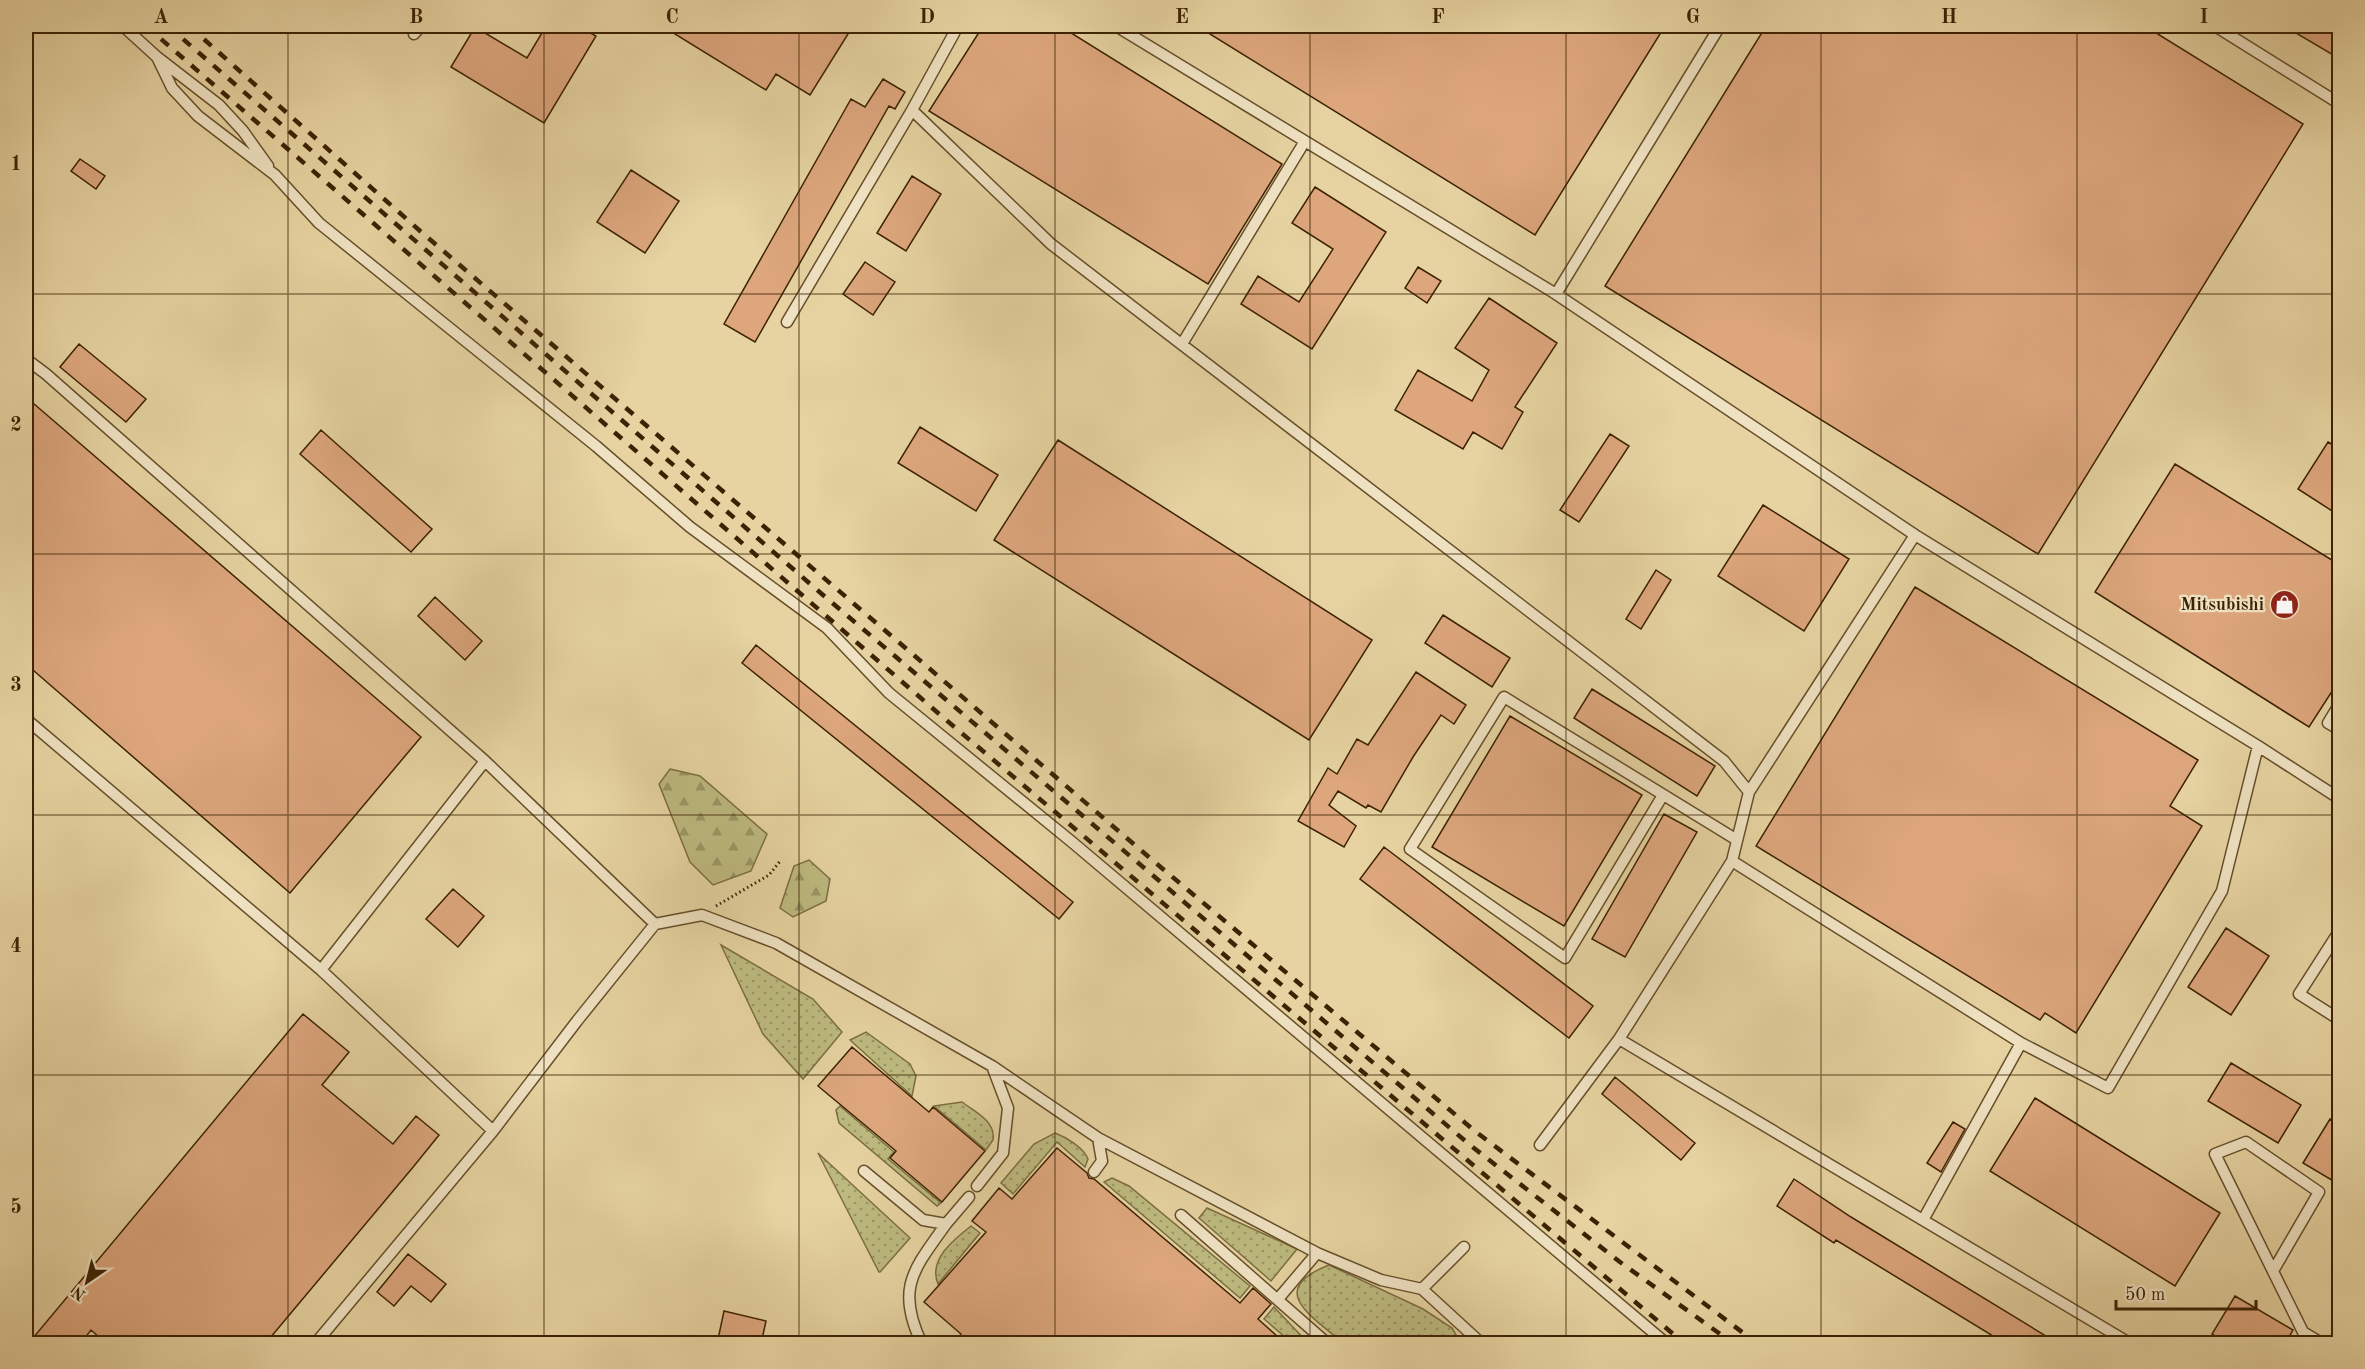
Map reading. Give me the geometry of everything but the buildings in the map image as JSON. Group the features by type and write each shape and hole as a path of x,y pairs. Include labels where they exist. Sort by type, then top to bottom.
{"lane":[{"path":"123,26 157,57 219,105 243,131 275,176 319,224 596,446 690,527 827,628 889,693 1081,850 1667,1344"},
{"path":"787,322 912,110 958,26"},
{"path":"1116,26 1556,294 1916,535 2340,799"},
{"path":"1556,294 1720,26"},
{"path":"2215,26 2340,104"},
{"path":"157,57 172,88 198,116 275,176"},
{"path":"912,110 1051,244 1724,761 1749,792"},
{"path":"1182,344 1305,141"},
{"path":"26,359 55,382 485,761 655,924"},
{"path":"1540,1145 1619,1039 1732,861 1749,792 1916,535"},
{"path":"1663,795 1565,958 1410,849 1504,697 1737,840"},
{"path":"2340,703 2328,723 2340,730"},
{"path":"26,719 321,970 493,1131"},
{"path":"1732,861 2021,1043 2108,1088 2222,891 2258,746"},
{"path":"321,970 485,761"},
{"path":"315,1344 493,1131 655,924 702,915 776,943 992,1066 1098,1138 1317,1253 1381,1280 1422,1289 1482,1344"},
{"path":"2340,930 2299,994 2340,1020"},
{"path":"1619,1039 2131,1344"},
{"path":"1923,1220 2021,1043"},
{"path":"977,1186 1003,1153 1008,1107 992,1066"},
{"path":"1094,1172 1102,1161 1098,1138"},
{"path":"2273,1271 2319,1192 2246,1142 2215,1154 2303,1332 2323,1344"},
{"path":"864,1170 923,1220 946,1224"},
{"path":"922,1344 912,1324 908,1291 914,1268 969,1197"},
{"path":"1181,1215 1328,1344"},
{"path":"1422,1289 1464,1247"},
{"path":"1278,1299 1317,1253"}],"path":[{"path":"714,920 716,905 769,875 781,860"}],"green space":[{"path":"670,769 700,776 767,834 751,871 713,885 690,862 659,784"},
{"path":"809,860 830,879 826,901 793,917 780,908 794,866"},
{"path":"721,945 813,999 842,1032 803,1079 763,1034"},
{"path":"866,1032 910,1064 916,1076 912,1096 850,1040"},
{"path":"962,1102 984,1118 991,1127 993,1140 986,1150 934,1106"},
{"path":"840,1106 894,1152 888,1159 941,1203 937,1206 839,1123 836,1110"},
{"path":"1055,1133 1083,1151 1088,1159 1085,1167 1057,1142 1013,1194 1001,1183 1034,1144"},
{"path":"818,1153 910,1238 880,1272 879,1272"},
{"path":"1112,1178 1129,1186 1250,1286 1240,1298 1104,1182"},
{"path":"1207,1208 1297,1249 1271,1281 1199,1218"},
{"path":"971,1226 980,1233 938,1284 936,1267 939,1259 950,1244"},
{"path":"1329,1265 1423,1309 1452,1328 1461,1343 1343,1343 1308,1313 1300,1303 1297,1294 1300,1284 1310,1274"},
{"path":"1274,1307 1308,1343 1292,1343 1264,1319"}],"railway":[{"path":"146,26 945,719 1685,1344"},
{"path":"168,26 823,595 1470,1145 1620,1262 1734,1344"},
{"path":"189,26 419,230 605,390 1157,864 1476,1132 1758,1344"},
{"path":"210,26 223,37"}],"place":[{"name":"Mitsubishi","path":"2285,604"}]}
